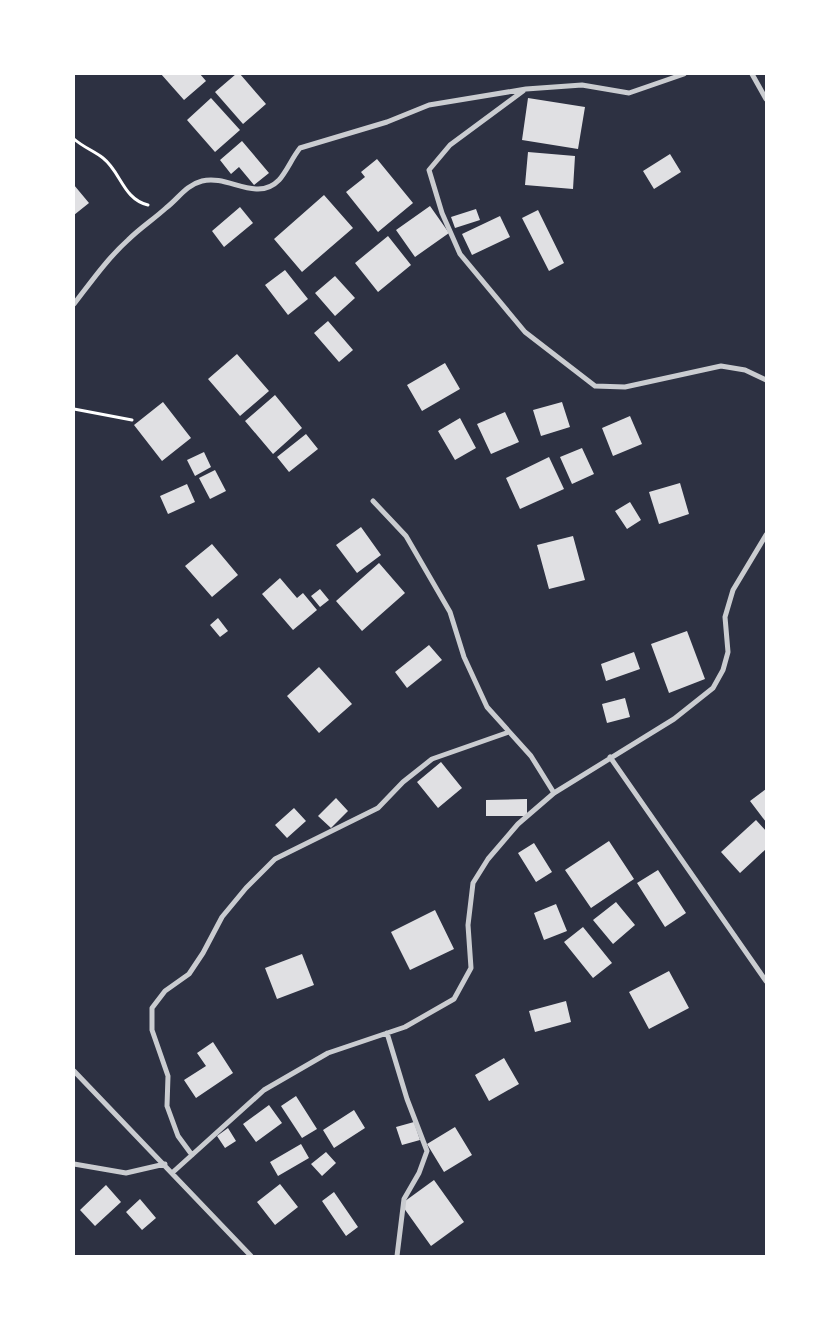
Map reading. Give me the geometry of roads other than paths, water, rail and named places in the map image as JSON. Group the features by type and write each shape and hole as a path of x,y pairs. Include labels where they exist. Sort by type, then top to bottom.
{"street":[{"path":"74,304 103,266 128,239 168,207 182,192 202,181 214,181 257,190 271,188 281,178 300,148 308,144 387,122 429,105 526,89 582,85 629,93 684,74"},
{"path":"752,74 766,99"},
{"path":"526,89 450,145 429,170 442,213 460,254 525,332 595,386 625,387 722,366 745,370 766,380"},
{"path":"373,502 406,536 450,612 464,657 487,707 531,756 554,794"},
{"path":"172,1173 264,1090 328,1053 405,1027 454,999 471,968 468,925 473,883 488,859 518,824 554,794 610,756 674,719 714,688 723,670 728,652 725,617 732,590 766,535"},
{"path":"192,1155 178,1136 167,1106 168,1076 152,1030 152,1008 165,991 189,974 203,953 222,917 246,888 275,859 378,808 403,782 432,759 509,732"},
{"path":"610,756 766,981"},
{"path":"387,1033 407,1099 427,1151 419,1173 404,1199 397,1256"},
{"path":"74,1072 165,1164 251,1256"},
{"path":"74,1164 126,1173 165,1164"}]}
